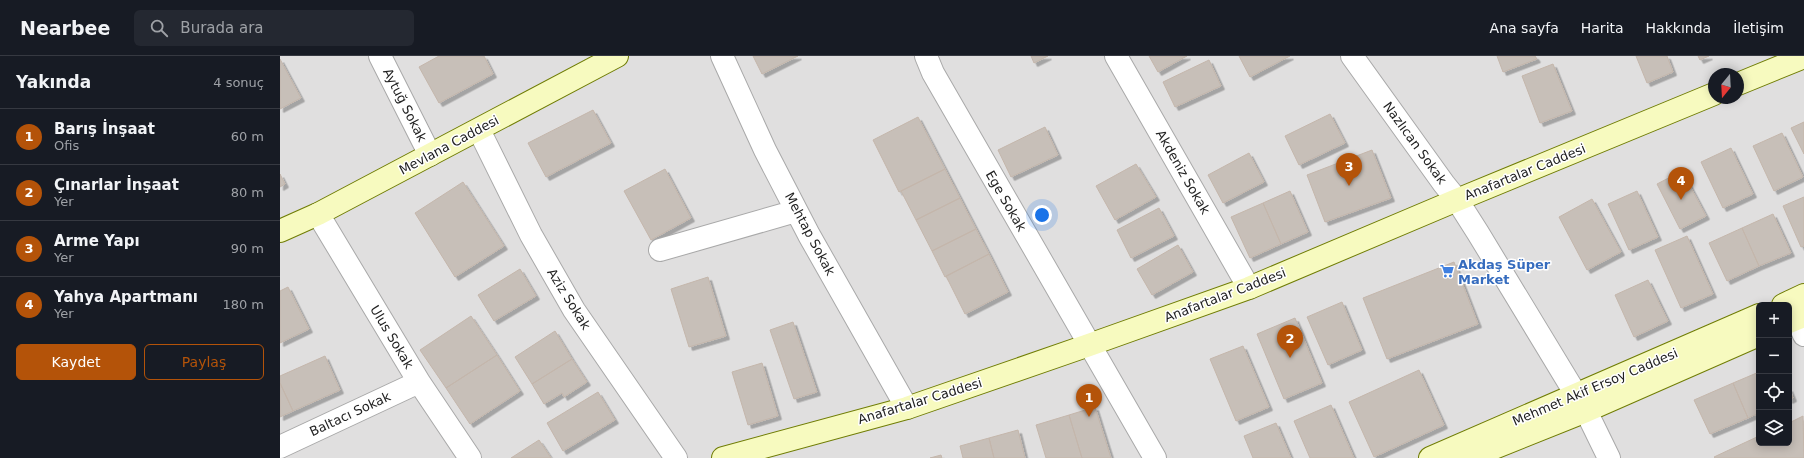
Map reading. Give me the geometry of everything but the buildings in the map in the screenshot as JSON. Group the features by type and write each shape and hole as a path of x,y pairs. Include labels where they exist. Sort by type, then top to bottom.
{"street":[{"name":"Aytuğ Sokak","path":"380,56 430,155"},
{"name":"Mehtap Sokak","path":"722,56 765,150 796,211 907,408"},
{"name":"Ege Sokak","path":"926,56 932,73 1155,458"},
{"name":"Akdeniz Sokak","path":"1116,56 1249,288"},
{"name":"Nazlıcan Sokak","path":"1352,56 1457,200 1581,403 1609,458"},
{"name":"Mevlana Caddesi","path":"280,231 318,214 479,130 611,57"},
{"path":"1744,82 1804,57"},
{"name":"Anafartalar Caddesi","path":"723,458 907,408 1249,288 1708,96"},
{"name":"Aziz Sokak","path":"479,130 531,235 574,310 676,458"},
{"path":"660,250 796,211"},
{"name":"Ulus Sokak","path":"318,214 420,382 470,458"},
{"name":"Mehmet Akif Ersoy Caddesi","path":"1469,458 1756,316"},
{"name":"Mehmet Akif Ersoy Caddesi","path":"1430,458 1581,403 1756,336"},
{"name":"Baltacı Sokak","path":"280,447 420,382"}],"shaded area":[{"path":"280,56 1804,56 1804,458 280,458"}],"place":[{"name":"Arme Yapı","path":"1349,186"},
{"name":"Yahya Apartmanı","path":"1681,200"},
{"name":"Akdaş Süper Market","path":"1447,271"},
{"name":"Çınarlar İnşaat","path":"1290,358"},
{"name":"Barış İnşaat","path":"1089,417"}]}
